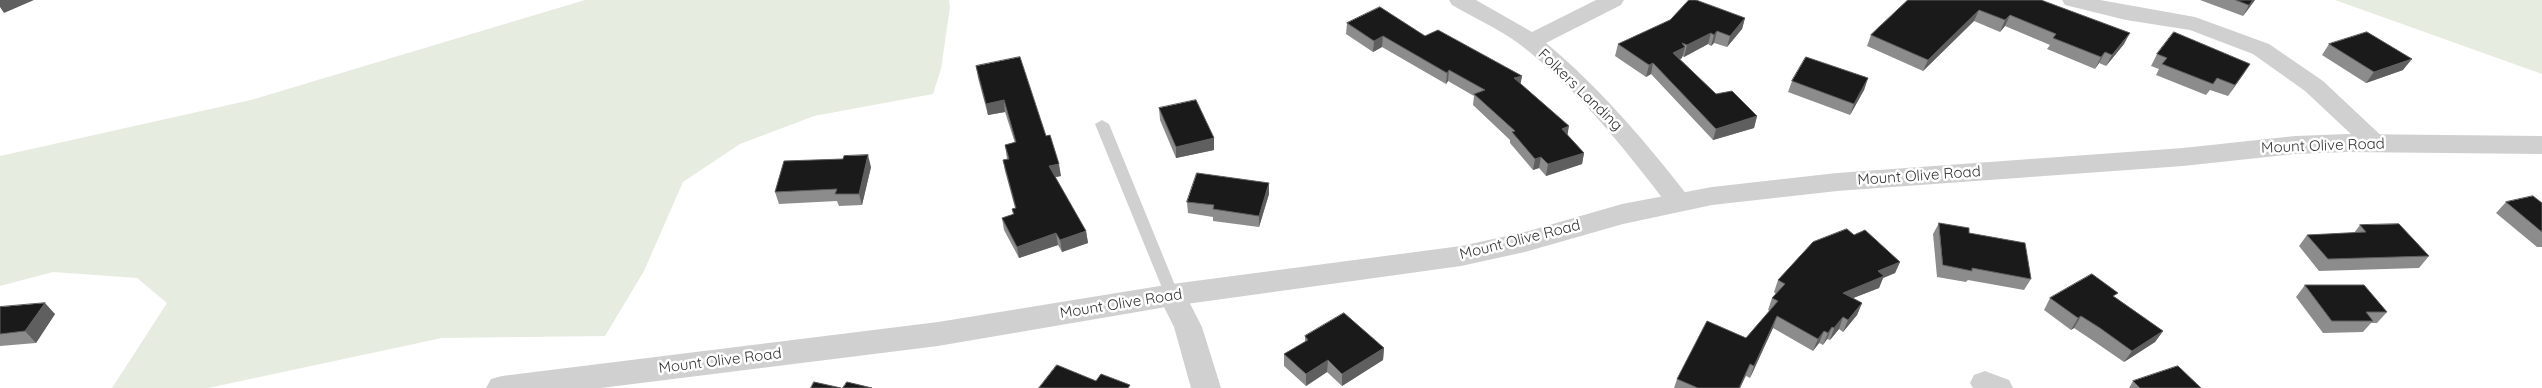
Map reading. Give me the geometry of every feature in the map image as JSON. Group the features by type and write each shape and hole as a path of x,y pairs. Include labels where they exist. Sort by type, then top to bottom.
{"street":[{"name":"Folkers Landing","path":"1460,0 1531,42 1609,116 1647,159 1679,202"},
{"path":"1531,42 1613,0"},
{"path":"2073,0 2126,13 2195,24 2262,49 2314,86 2376,143"},
{"name":"Mount Olive Road","path":"502,388 938,334 1172,295 1461,256 1525,242 1622,214 1712,196 1837,182 2183,157 2295,145 2376,143 2542,145"},
{"path":"1172,295 1188,327 1206,388"}],"lane":[{"path":"1102,124 1172,295"}],"shaded area":[{"path":"585,0 949,0 950,7 941,69 933,94 814,116 740,144 683,182 644,271 605,336 442,338 208,388 112,388 167,303 137,278 53,272 0,286 0,156 251,100"},
{"path":"2335,0 2542,0 2542,74"}],"building":[{"path":"1689,0 1696,0 1745,18 1730,36 1717,31 1714,35 1711,33 1687,45 1682,43 1685,47 1673,53 1716,94 1732,91 1757,116 1716,129 1653,63 1649,65 1618,44 1670,20"},
{"path":"1908,0 2041,0 2130,33 2112,55 2105,52 2101,57 2053,38 2056,34 2010,15 2005,20 1979,10 1928,60 1871,35"},
{"path":"2236,0 2253,0 2249,5"},
{"path":"1380,7 1425,36 1438,30 1522,76 1514,78 1569,126 1562,129 1584,153 1548,164 1541,157 1535,159 1512,132 1515,131 1474,94 1485,90 1449,70 1447,73 1383,36 1374,41 1347,23"},
{"path":"2174,32 2250,64 2235,85 2217,78 2213,84 2162,64 2167,58 2157,54"},
{"path":"2367,32 2412,59 2374,72 2329,44"},
{"path":"1020,57 1046,136 1050,135 1059,164 1049,166 1086,231 1060,240 1056,233 1017,247 1002,218 1014,214 1012,209 1016,208 1003,160 1009,159 1005,145 1016,142 1004,100 986,104 976,66"},
{"path":"1806,57 1868,78 1854,104 1792,81"},
{"path":"1196,100 1214,138 1176,147 1159,108"},
{"path":"868,155 859,194 835,194 837,189 775,192 784,161 843,159 844,156"},
{"path":"1197,173 1269,183 1259,216 1213,209 1214,205 1187,202"},
{"path":"2533,196 2542,203 2542,232 2506,202"},
{"path":"1939,223 1969,228 1969,233 2025,243 2031,279 1972,268 1972,271 1943,265"},
{"path":"2399,224 2429,256 2328,259 2307,235 2366,232 2360,225"},
{"path":"1847,229 1854,235 1865,230 1900,262 1878,271 1884,276 1843,293 1862,303 1848,320 1843,317 1834,328 1832,327 1828,333 1824,331 1818,339 1777,316 1754,366 1750,364 1739,388 1698,388 1677,379 1707,321 1746,338 1778,301 1772,298 1785,284 1778,280 1813,242"},
{"path":"2092,274 2118,293 2113,296 2163,331 2132,351 2100,328 2081,316 2078,318 2050,298"},
{"path":"2305,285 2364,285 2387,312 2366,312 2373,321 2332,321"},
{"path":"45,303 25,331 0,334 0,307"},
{"path":"1344,313 1384,348 1342,374 1328,360 1306,374 1284,354 1308,340 1305,336"},
{"path":"1057,365 1096,381 1101,374 1130,385 1128,388 1039,388"},
{"path":"2178,366 2201,388 2140,388 2133,381"},
{"path":"814,382 841,388 811,388"},
{"path":"847,382 872,388 843,388"}]}
